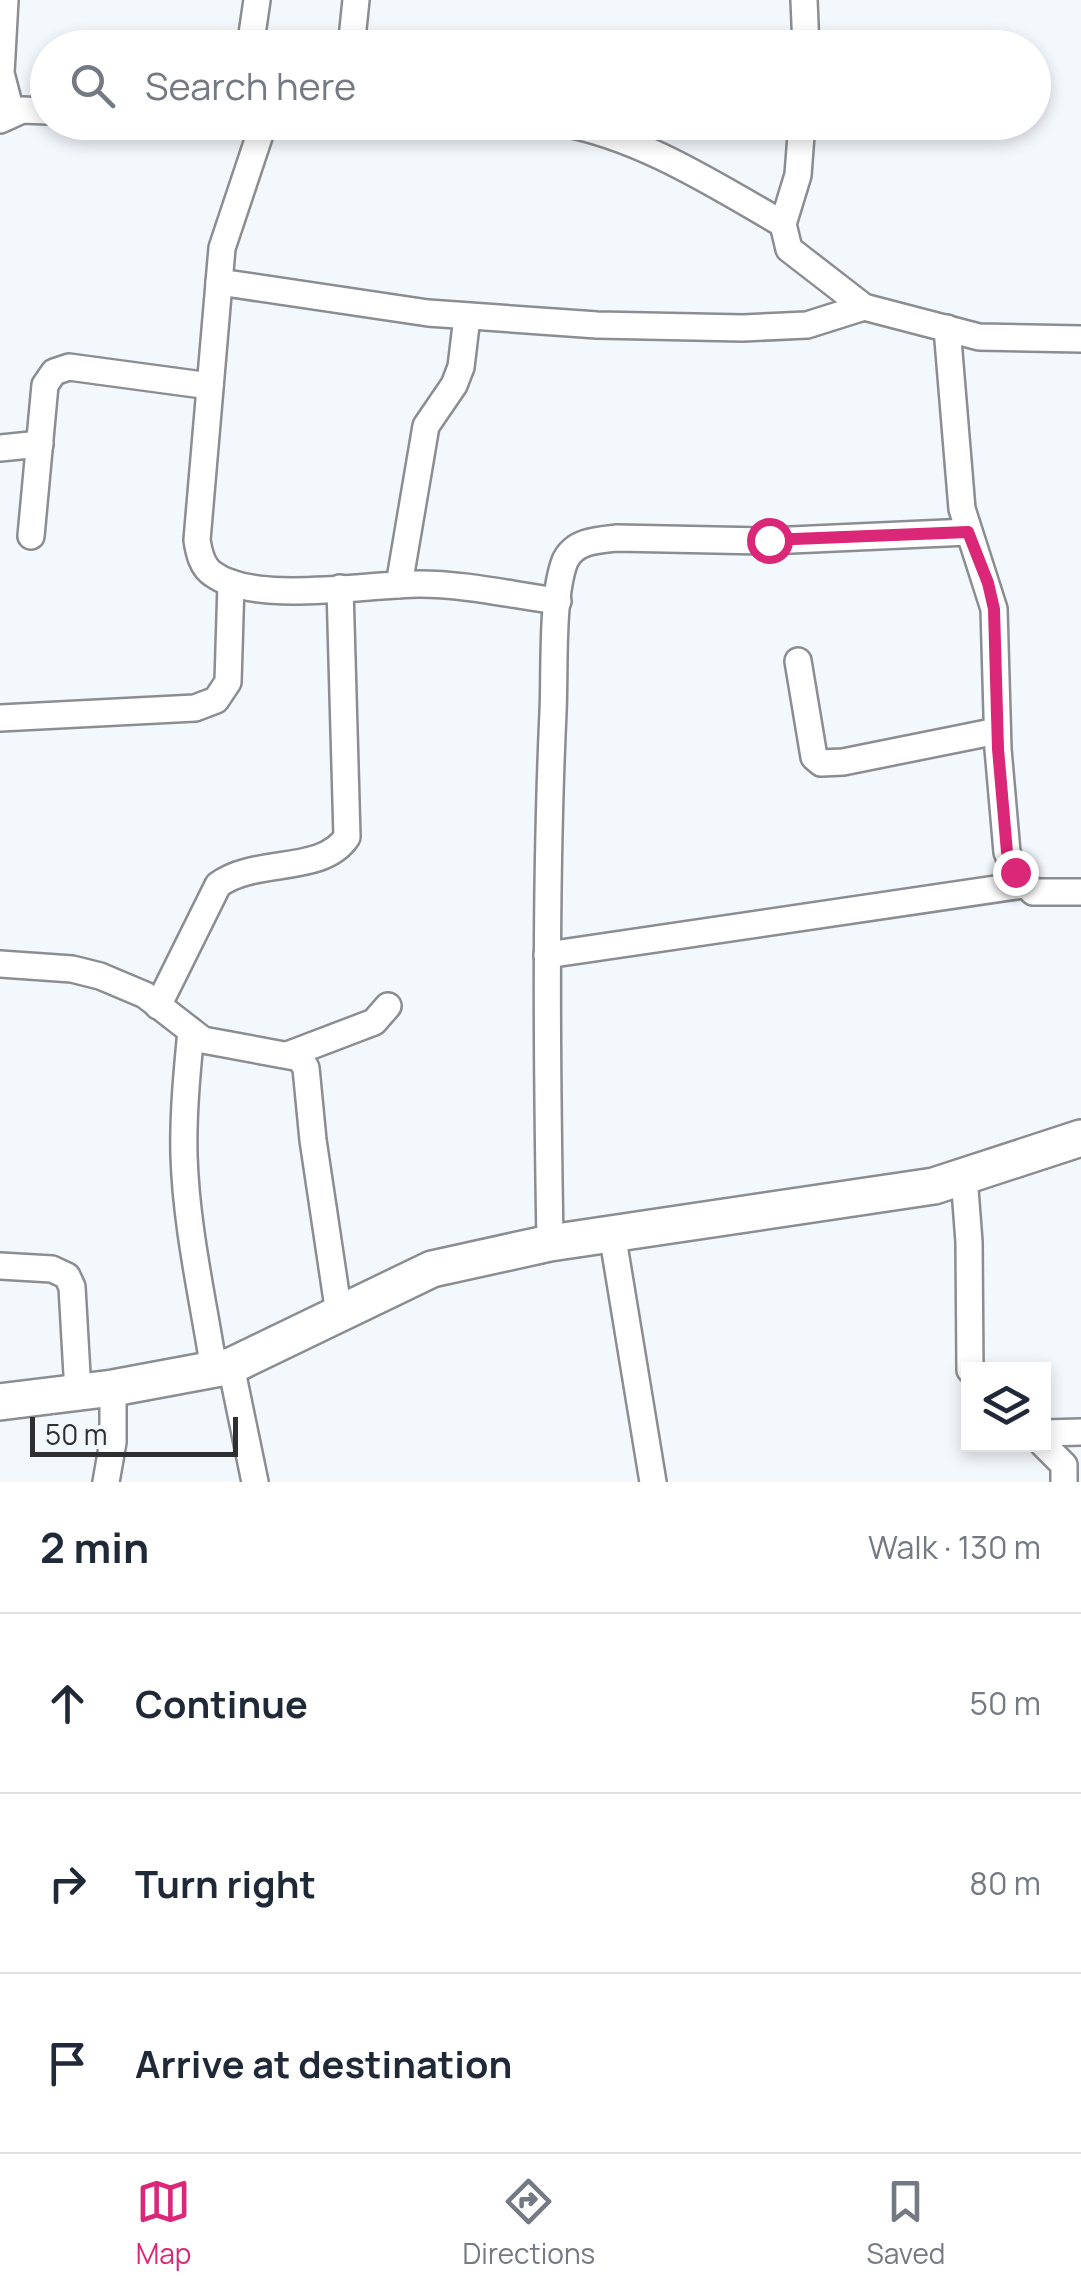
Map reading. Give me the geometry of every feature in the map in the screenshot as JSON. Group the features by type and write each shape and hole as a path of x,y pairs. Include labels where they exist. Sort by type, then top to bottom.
{"street":[{"path":"5,0 1,73 6,116"},
{"path":"253,30 257,0"},
{"path":"353,30 356,0"},
{"path":"804,0 805,30"},
{"path":"257,140 222,248 197,540 200,556 210,572 230,584 266,590 459,586 558,601"},
{"path":"621,140 690,170 783,224"},
{"path":"801,140 798,175 783,224 789,249 864,307 979,337 1081,339"},
{"path":"219,282 467,317 597,325 808,325 864,307"},
{"path":"399,585 426,426 454,386 461,367 467,317"},
{"path":"947,328 957,478 968,532 994,609 1007,852 1023,884 1033,892 1081,892"},
{"path":"31,536 45,385 54,372 69,367 210,386"},
{"path":"0,448 40,444"},
{"path":"550,1243 546,955 558,601 564,564 572,549 594,540 769,540 968,532"},
{"path":"0,718 195,708 216,700 228,682 230,584"},
{"path":"158,1006 218,886 247,870 323,857 339,848 346,837 340,588"},
{"path":"798,661 814,756 821,763 998,731"},
{"path":"546,955 1023,884"},
{"path":"0,964 86,973 128,987 203,1040 300,1058 306,1068 339,1314"},
{"path":"290,1054 374,1022 388,1006"},
{"path":"190,1031 184,1094 187,1202 223,1368 255,1482"},
{"path":"0,1402 223,1368 432,1269 550,1243 934,1186 1081,1138"},
{"path":"964,1176 970,1362"},
{"path":"612,1233 654,1482"},
{"path":"0,1266 52,1269 67,1276 113,1442 106,1482"},
{"path":"1051,1432 1081,1432"},
{"path":"1051,1452 1064,1465 1064,1482"}],"route":[{"path":"769,540 968,532 994,609 998,749 1007,852 1015,872"}]}
